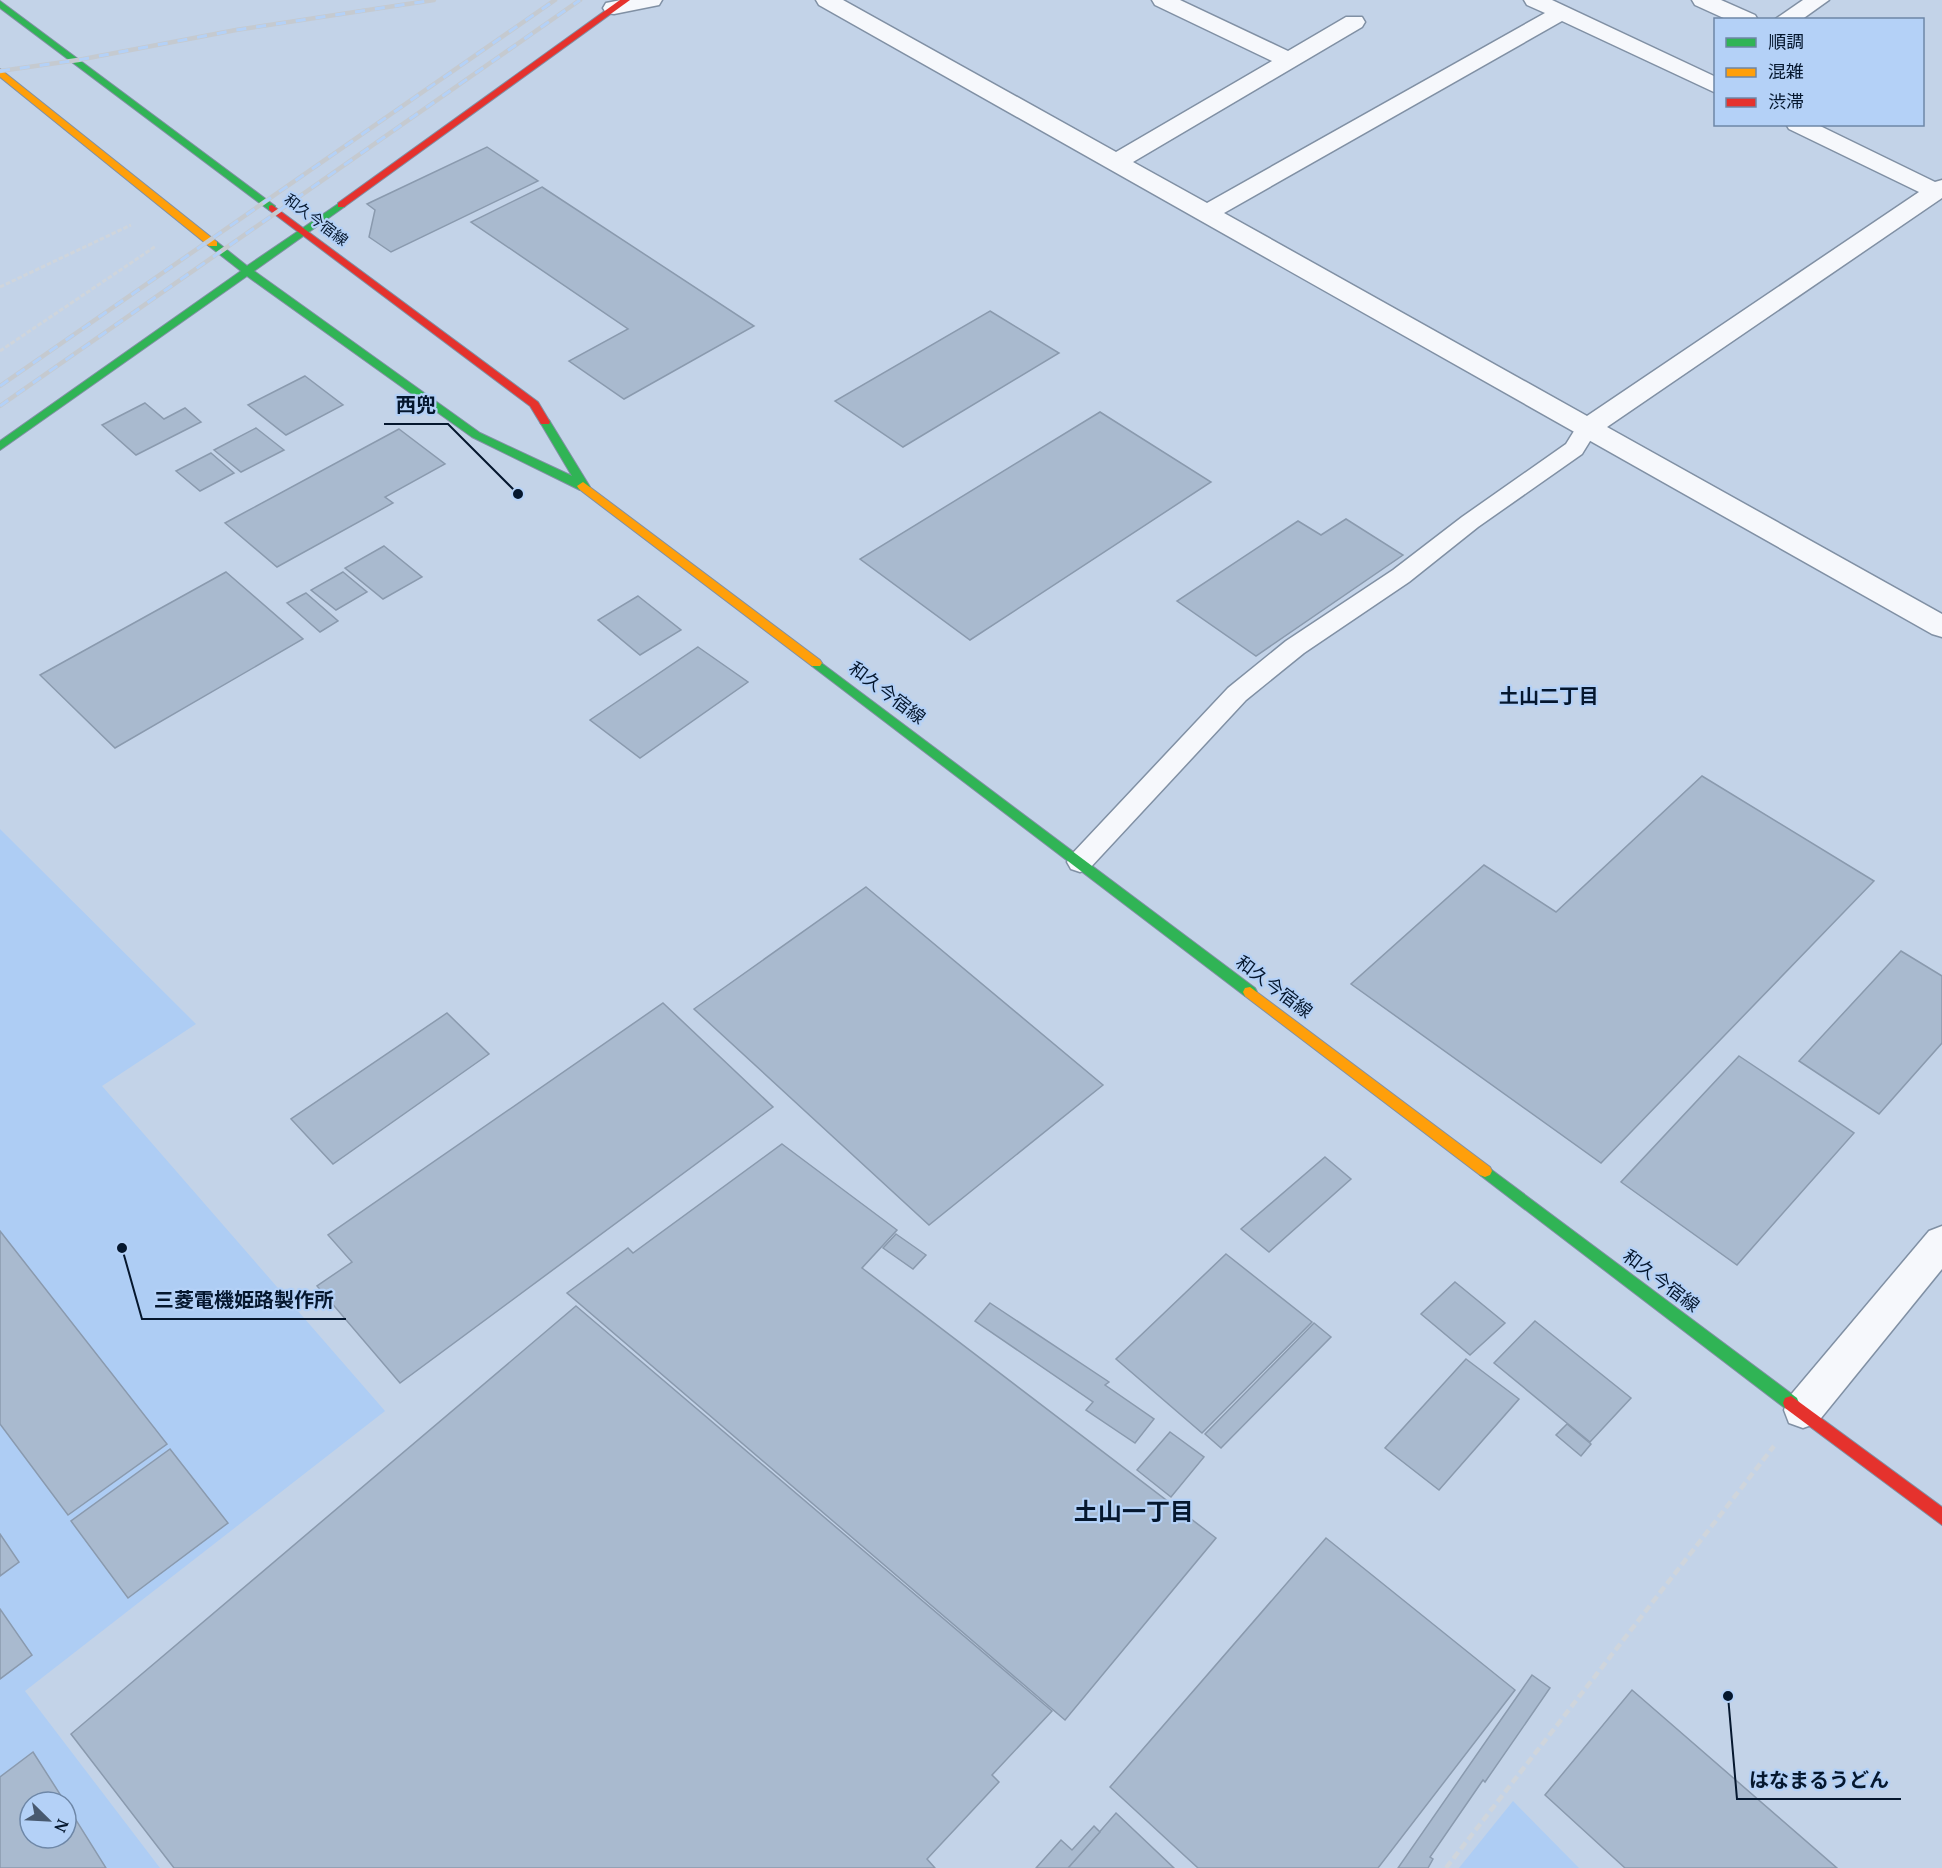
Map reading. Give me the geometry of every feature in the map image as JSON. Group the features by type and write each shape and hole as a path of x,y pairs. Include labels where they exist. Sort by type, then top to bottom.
{"main road":[{"name":"和久今宿線","path":"0,4 534,404 584,487"},
{"path":"0,446 248,272 620,4"},
{"name":"和久今宿線","path":"0,72 248,272 476,435 584,487 1942,1516"}],"street":[{"path":"620,4 651,0"},
{"path":"827,0 1942,627"},
{"path":"1163,0 1291,61"},
{"path":"1535,0 1714,85"},
{"path":"1703,0 1743,18"},
{"path":"1788,18 1818,0"},
{"path":"1205,214 1562,12"},
{"path":"1116,162 1354,22"},
{"path":"1692,74 1714,61"},
{"path":"1801,126 1939,189"},
{"path":"1587,428 1939,189"},
{"path":"1803,1410 1942,1242"}],"lane":[{"path":"1080,862 1237,694 1295,647 1401,576 1470,522 1574,449 1587,428"}],"path":[{"path":"0,287 169,207"},
{"path":"0,351 189,224"},
{"path":"1446,1868 1803,1410"}],"shaded area":[{"path":"0,829 196,1024 102,1086 385,1411 25,1691 160,1868 0,1868"},
{"path":"1513,1801 1579,1868 1459,1868"}],"building":[{"path":"487,147 538,181 391,252 369,237 375,210 367,204"},
{"path":"542,187 754,326 624,399 569,361 628,329 471,222"},
{"path":"990,311 1059,353 903,447 835,401"},
{"path":"305,376 343,405 286,435 248,405"},
{"path":"145,403 164,419 185,408 201,422 136,455 102,425"},
{"path":"1100,412 1211,482 970,640 860,559"},
{"path":"256,428 284,450 241,472 214,450"},
{"path":"399,429 445,464 385,497 393,503 277,567 225,523"},
{"path":"211,453 234,473 200,491 176,471"},
{"path":"1346,519 1403,555 1256,656 1177,601 1298,521 1321,535"},
{"path":"384,546 422,577 383,599 345,568"},
{"path":"226,572 303,639 115,748 40,675"},
{"path":"343,572 367,592 336,610 311,590"},
{"path":"306,593 338,621 320,632 287,603"},
{"path":"638,596 681,630 640,655 598,620"},
{"path":"698,647 748,682 640,758 590,720"},
{"path":"1702,776 1874,881 1601,1163 1351,984 1484,865 1556,912"},
{"path":"866,887 1103,1085 929,1225 694,1009"},
{"path":"1901,951 1942,976 1942,1043 1879,1114 1799,1061"},
{"path":"663,1003 773,1107 400,1383 317,1286 352,1262 328,1235"},
{"path":"447,1013 489,1054 333,1164 291,1119"},
{"path":"1739,1056 1854,1133 1737,1265 1621,1182"},
{"path":"782,1144 897,1230 862,1268 1216,1538 1065,1720 567,1293 628,1248 633,1253"},
{"path":"1325,1157 1351,1179 1269,1252 1241,1229"},
{"path":"0,1231 167,1444 68,1515 0,1424"},
{"path":"896,1234 926,1255 913,1269 883,1248"},
{"path":"1226,1254 1312,1322 1202,1433 1116,1359"},
{"path":"1455,1282 1505,1323 1470,1355 1421,1314"},
{"path":"990,1303 1109,1382 1105,1385 1154,1419 1135,1443 1086,1410 1093,1402 975,1321"},
{"path":"576,1306 1052,1711 992,1775 999,1782 927,1859 935,1868 174,1868 71,1734"},
{"path":"1535,1321 1631,1398 1590,1442 1494,1363"},
{"path":"1314,1323 1331,1337 1221,1448 1205,1434"},
{"path":"1466,1359 1519,1399 1439,1490 1385,1448"},
{"path":"1567,1424 1591,1444 1581,1456 1556,1435"},
{"path":"1170,1432 1204,1457 1171,1497 1137,1470"},
{"path":"170,1449 228,1523 128,1598 71,1521"},
{"path":"0,1534 19,1562 0,1576"},
{"path":"1326,1538 1515,1690 1378,1868 1198,1868 1110,1787"},
{"path":"0,1609 32,1655 0,1679"},
{"path":"1532,1675 1550,1688 1430,1857 1433,1859 1428,1868 1398,1868"},
{"path":"1632,1690 1837,1868 1625,1868 1545,1795"},
{"path":"33,1752 57,1790 18,1790 18,1850 78,1850 78,1823 106,1868 0,1868 0,1777"},
{"path":"1116,1813 1174,1868 1068,1868"},
{"path":"1094,1826 1100,1832 1068,1868 1036,1868 1061,1840 1072,1850"}],"railway":[{"path":"0,71 78,60 236,30 434,0"},
{"path":"0,386 555,0"},
{"path":"0,406 580,0"}],"traffic: fast":[{"path":"0,4 272,208"},
{"path":"0,446 341,205"},
{"path":"213,244 248,272 476,435 583,486"},
{"path":"545,422 584,487"},
{"path":"816,663 1250,992"},
{"path":"1485,1171 1791,1403"}],"traffic: slow":[{"path":"0,72 213,244"},
{"path":"583,486 816,663"},
{"path":"1250,992 1485,1171"}],"traffic: jam":[{"path":"341,205 626,0"},
{"path":"272,208 534,404 545,422"},
{"path":"1791,1403 1942,1517"}],"place":[{"name":"西兜","path":"518,494"},
{"name":"三菱電機姫路製作所","path":"122,1248"},
{"name":"はなまるうどん","path":"1728,1696"}],"district":[{"name":"土山二丁目","path":"1549,696"},
{"name":"土山一丁目","path":"1134,1512"}]}
